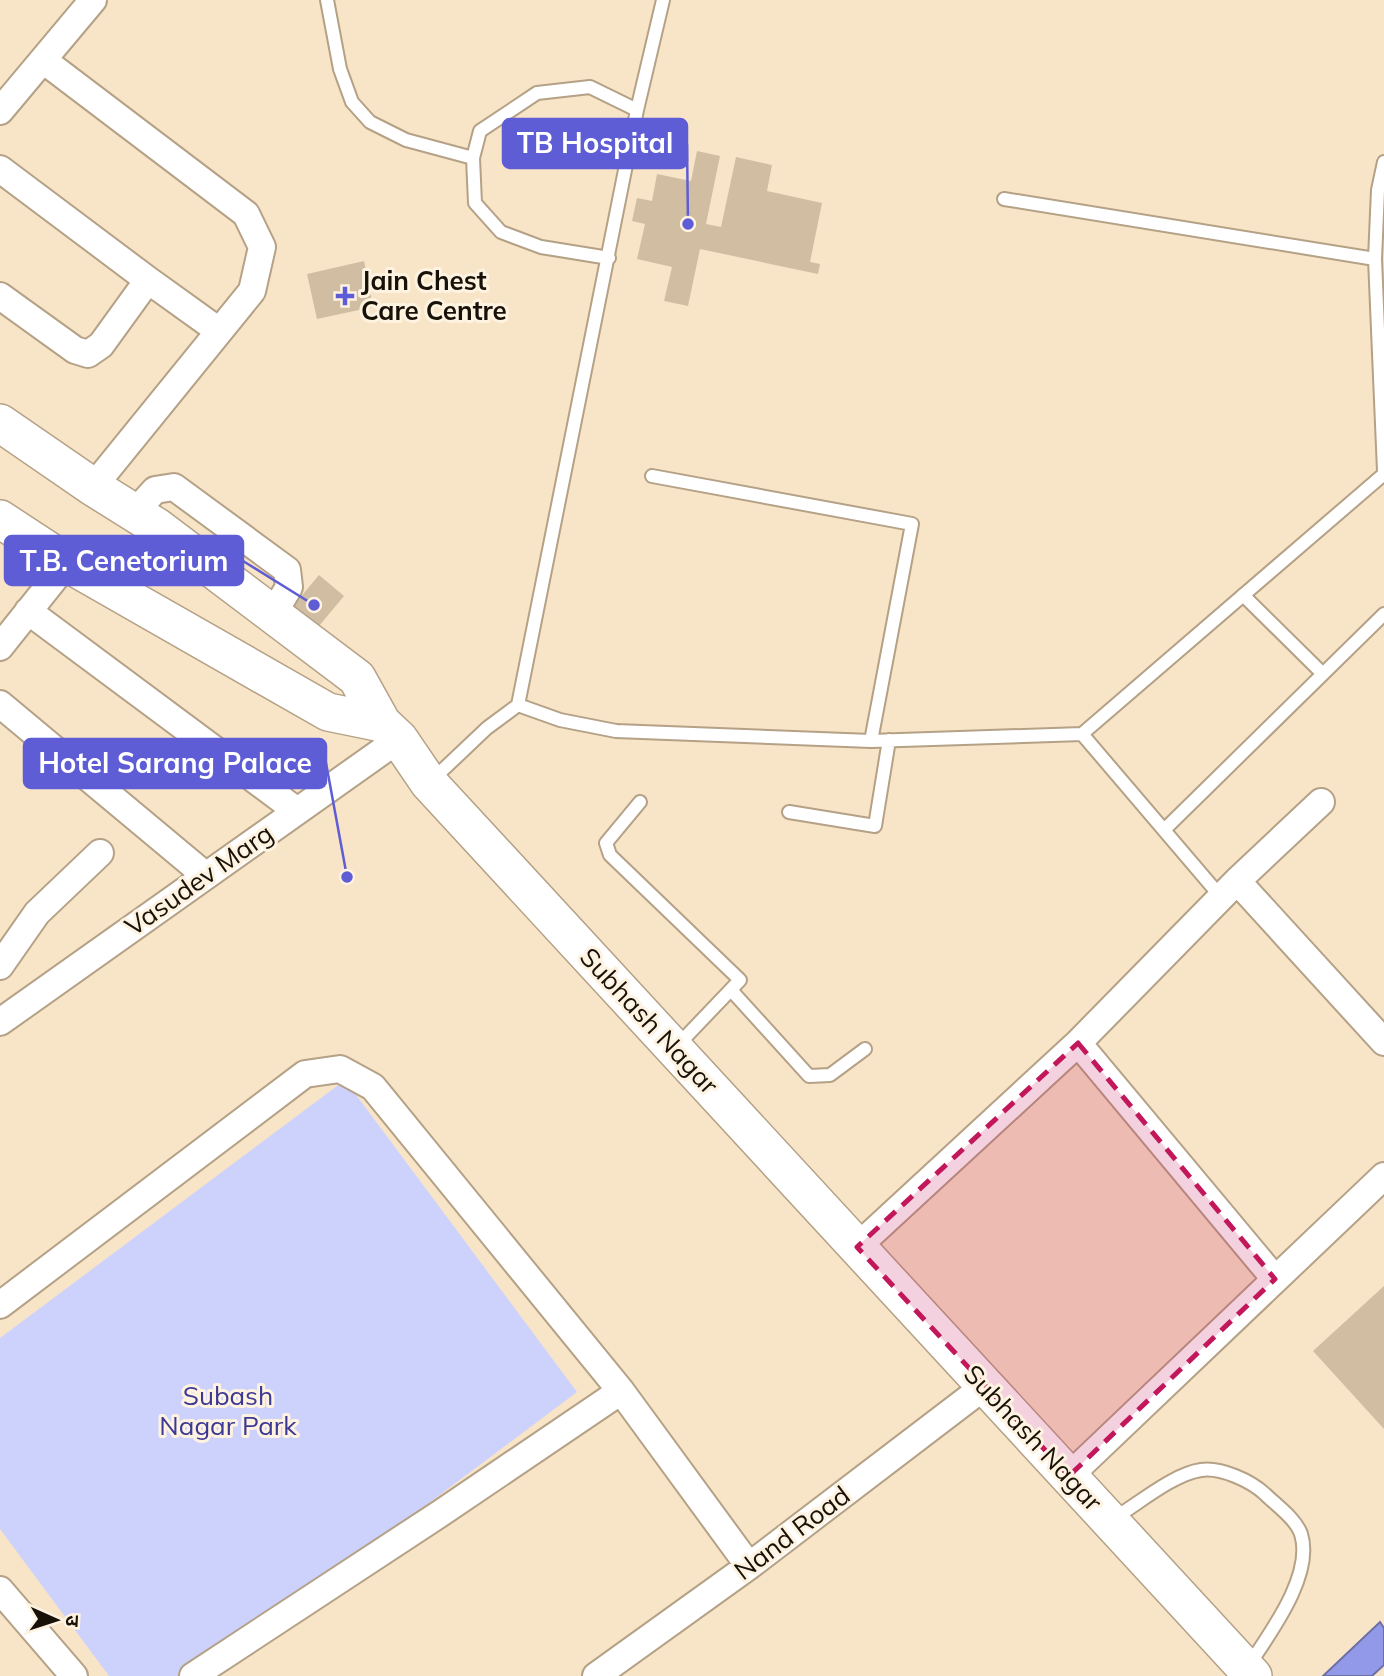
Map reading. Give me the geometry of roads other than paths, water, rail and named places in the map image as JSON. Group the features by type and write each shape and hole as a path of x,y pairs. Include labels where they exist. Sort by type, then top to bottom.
{"street":[{"path":"0,111 93,0"},
{"path":"43,60 246,214 261,247 252,291 93,487"},
{"path":"0,169 219,331"},
{"path":"0,296 75,350 88,354 101,345 148,280"},
{"name":"Subhash Nagar","path":"0,423 157,527 357,678 429,783 1250,1672"},
{"path":"0,519 67,563 328,712 391,731"},
{"path":"0,647 67,563"},
{"path":"28,611 297,811"},
{"path":"0,704 205,875"},
{"name":"Vasudev Marg","path":"0,1022 297,811 391,731"},
{"path":"857,1247 1078,1043 1229,889 1321,802"},
{"path":"0,966 37,913 100,853"},
{"path":"1229,889 1384,1041"},
{"path":"1078,1043 1275,1279"},
{"path":"0,1305 305,1074 341,1069 373,1087 621,1391 749,1566"},
{"path":"1069,1476 1384,1176"},
{"name":"Nand Road","path":"596,1676 749,1566 985,1386"},
{"path":"193,1676 621,1391"},
{"path":"0,1590 74,1676"}],"lane":[{"path":"327,0 340,68 352,102 370,122 406,140 473,158"},
{"path":"429,783 487,728 518,705 637,110 663,0"},
{"path":"609,258 541,247 501,232 475,203 473,158 480,131 537,93 590,87 637,110"},
{"path":"518,705 560,720 617,731 871,741 1083,734 1384,472 1375,259 1378,190 1384,162"},
{"path":"1004,199 1375,259"},
{"path":"652,476 912,524 871,741"},
{"path":"1243,596 1323,674"},
{"path":"1164,830 1384,614"},
{"path":"1083,734 1164,830 1229,889"},
{"path":"789,812 875,826 889,740"},
{"path":"640,803 606,844 610,855 740,980 675,1049"},
{"path":"731,990 810,1076 830,1075 865,1049"},
{"path":"1110,1521 1183,1475 1204,1469 1232,1474 1261,1490 1286,1515 1300,1533 1303,1560 1297,1582 1250,1672"}],"water":[{"path":"1380,1622 1384,1628 1384,1665 1372,1676 1323,1676"}],"place":[{"name":"TB Hospital","path":"688,224"},
{"name":"Jain Chest Care Centre","path":"345,296"},
{"name":"T.B. Cenetorium","path":"314,605"},
{"name":"Hotel Sarang Palace","path":"347,877"}],"park label":[{"name":"Subash Nagar Park","path":"228,1411"}]}
